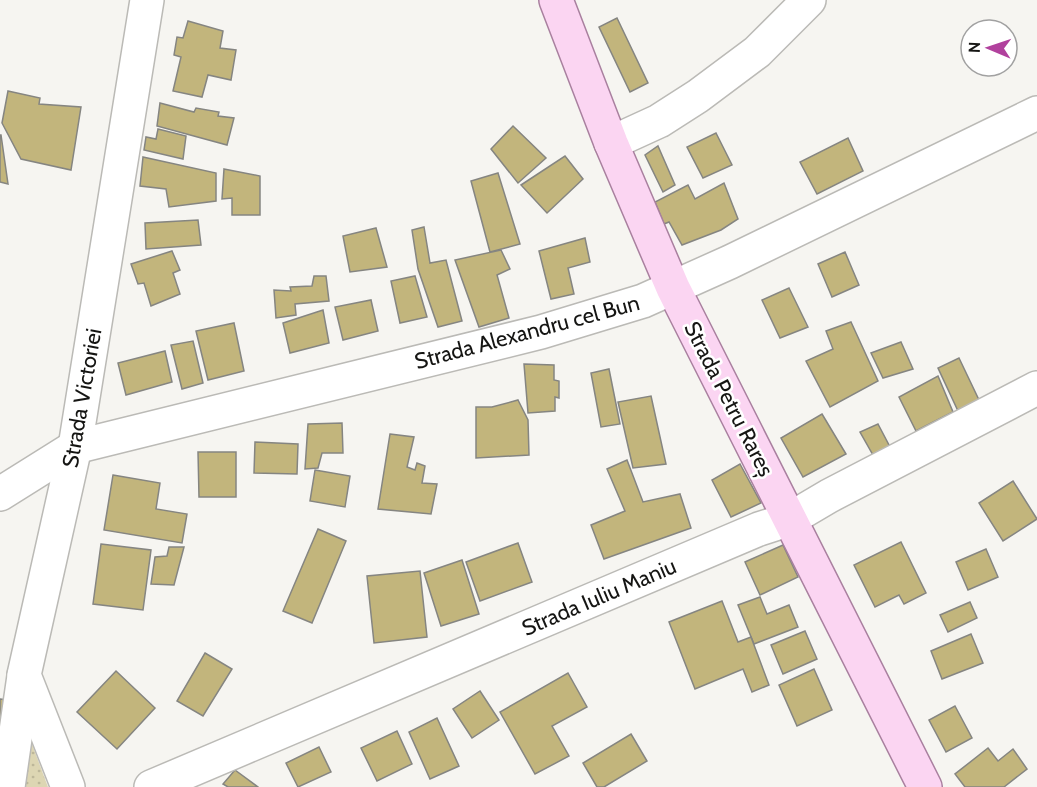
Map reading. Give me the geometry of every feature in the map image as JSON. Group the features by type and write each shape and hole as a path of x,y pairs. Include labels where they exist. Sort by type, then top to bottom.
{"main road":[{"name":"Strada Petru Rareș","path":"556,0 611,143 673,288 925,787"}],"street":[{"name":"Strada Victoriei","path":"8,787 24,675 75,447 147,0"},
{"path":"611,143 659,121 698,96 757,52 809,0"},
{"name":"Strada Alexandru cel Bun","path":"0,494 75,447 541,332 643,301 1037,113"},
{"name":"Strada Iuliu Maniu","path":"151,787 748,534 790,519 829,496 1037,388"},
{"path":"24,675 68,787"}],"shaded area":[{"path":"29,736 48,787 22,787"}],"building":[{"path":"617,18 648,83 630,92 599,27"},
{"path":"188,21 223,31 220,48 236,50 231,80 208,75 202,97 173,91 181,57 174,55 177,37 183,38"},
{"path":"8,91 40,98 39,104 81,107 71,170 21,159 2,123"},
{"path":"160,103 194,112 196,108 219,112 218,116 234,118 227,145 157,126"},
{"path":"513,126 546,158 518,183 491,149"},
{"path":"158,129 186,136 183,159 144,150 146,137 156,139"},
{"path":"716,133 732,165 703,178 687,147"},
{"path":"1,135 8,184 0,182"},
{"path":"848,138 863,171 817,194 800,162"},
{"path":"658,146 675,185 663,192 645,155"},
{"path":"565,156 583,179 547,213 521,185"},
{"path":"143,157 216,173 216,201 169,207 166,189 140,186"},
{"path":"224,169 260,176 260,215 232,215 232,198 222,199"},
{"path":"498,173 520,244 490,252 471,181"},
{"path":"724,183 738,219 721,230 682,245 669,222 664,224 655,202 688,185 695,199"},
{"path":"198,220 201,245 146,249 145,223"},
{"path":"424,227 430,263 446,260 462,321 438,327 418,269 412,230"},
{"path":"376,228 387,267 350,272 343,236"},
{"path":"585,238 590,262 568,268 574,294 551,299 539,251"},
{"path":"501,250 510,269 497,275 509,318 479,327 455,260"},
{"path":"172,251 180,270 173,273 180,294 151,306 144,283 138,284 131,264"},
{"path":"845,252 859,285 832,297 818,264"},
{"path":"314,276 326,276 329,301 295,304 296,315 276,318 274,290 291,291 290,287 312,286"},
{"path":"415,276 427,317 400,323 391,281"},
{"path":"789,288 808,327 780,338 762,300"},
{"path":"371,300 378,331 343,340 335,307"},
{"path":"323,310 329,343 290,353 283,323"},
{"path":"851,322 878,381 830,407 806,361 833,349 826,331"},
{"path":"234,323 244,371 208,380 196,331"},
{"path":"193,341 203,383 182,389 171,345"},
{"path":"901,342 913,369 883,378 871,353"},
{"path":"165,351 172,382 126,395 118,363"},
{"path":"959,358 979,400 958,411 938,368"},
{"path":"524,364 554,365 554,380 559,381 559,398 555,397 555,411 528,413"},
{"path":"609,369 620,424 601,427 591,373"},
{"path":"938,376 953,412 916,431 899,397"},
{"path":"651,396 666,464 633,468 618,402"},
{"path":"518,400 528,420 529,455 476,458 476,407 492,407"},
{"path":"822,414 846,454 803,477 781,438"},
{"path":"342,423 343,453 322,453 318,468 305,469 308,424"},
{"path":"878,424 890,447 873,455 860,432"},
{"path":"390,434 414,437 407,467 415,470 417,463 425,466 422,483 437,484 431,514 378,509"},
{"path":"255,442 298,444 297,474 254,473"},
{"path":"198,452 236,452 236,497 199,497"},
{"path":"627,460 643,502 680,494 691,528 604,559 591,525 625,511 607,469"},
{"path":"740,464 761,503 731,517 712,480"},
{"path":"315,470 350,476 345,507 310,501"},
{"path":"113,475 160,483 156,509 187,514 182,543 104,530"},
{"path":"1013,481 1037,519 1003,541 979,503"},
{"path":"318,529 346,541 312,623 283,611"},
{"path":"901,542 926,593 904,604 899,595 875,607 854,565"},
{"path":"518,543 532,582 480,601 466,562"},
{"path":"101,544 151,550 143,610 93,604"},
{"path":"783,545 798,577 760,595 745,562"},
{"path":"169,547 184,547 174,585 151,584 155,557 167,556"},
{"path":"986,549 998,577 968,590 956,562"},
{"path":"462,560 479,614 441,626 424,573"},
{"path":"420,571 427,637 374,643 367,576"},
{"path":"760,597 767,614 789,605 798,627 754,644 738,605"},
{"path":"722,601 738,642 751,637 769,685 752,692 743,669 695,689 669,622"},
{"path":"970,602 977,618 948,632 940,615"},
{"path":"805,631 817,659 783,674 771,645"},
{"path":"971,634 983,663 942,679 931,651"},
{"path":"205,653 232,669 203,716 177,701"},
{"path":"814,669 832,710 797,726 779,685"},
{"path":"116,671 155,708 117,749 77,712"},
{"path":"568,673 587,707 552,726 569,756 535,774 500,712"},
{"path":"480,691 499,720 472,738 453,709"},
{"path":"0,699 7,700 0,732"},
{"path":"955,706 972,738 946,752 929,720"},
{"path":"437,718 459,766 430,779 409,732"},
{"path":"397,731 412,764 377,781 361,748"},
{"path":"631,734 647,761 604,787 597,787 583,763"},
{"path":"319,747 331,772 298,787 286,763"},
{"path":"988,748 998,761 1013,749 1027,769 1004,787 965,787 955,774"},
{"path":"235,770 258,787 228,787 223,784"}]}
